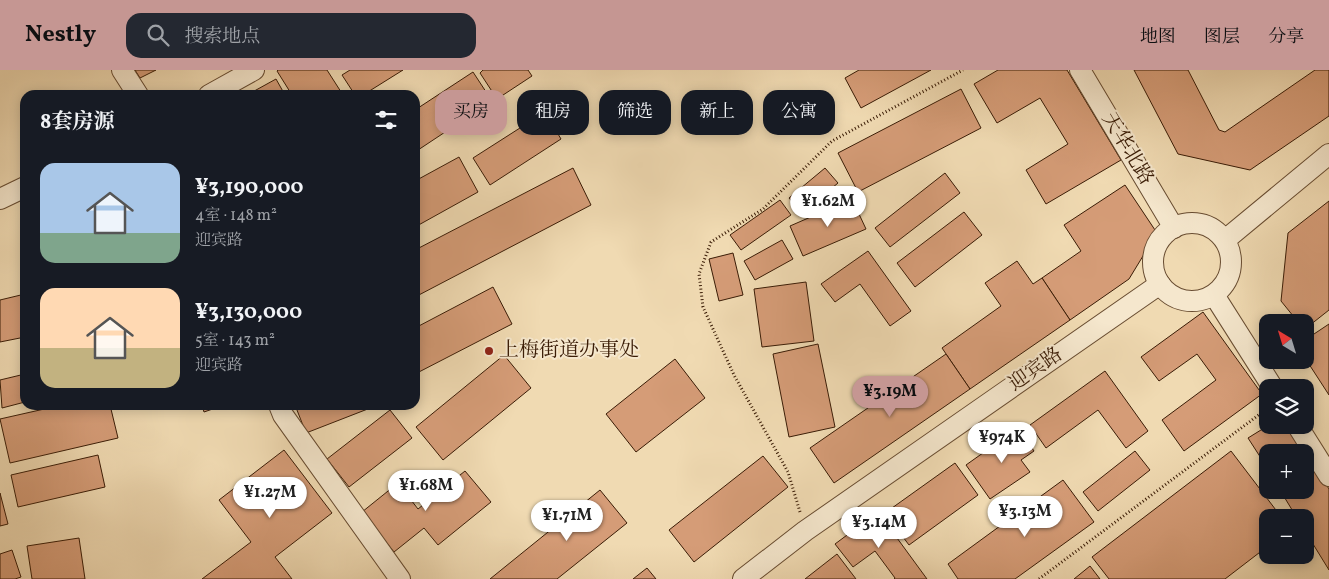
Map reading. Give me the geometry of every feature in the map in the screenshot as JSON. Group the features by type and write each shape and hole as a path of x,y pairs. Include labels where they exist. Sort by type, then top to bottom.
{"street":[{"path":"122,70 135,90"},
{"path":"218,90 254,70"},
{"name":"天华北路","path":"1080,70 1174,228"},
{"path":"1225,240 1329,154"},
{"path":"0,199 20,189"},
{"path":"1192,223 1204,225 1216,231 1225,240 1231,252 1232,265 1229,278 1222,289 1214,294 1199,302 1186,302 1174,298 1164,290 1156,279 1153,267 1154,254 1159,242 1167,232 1178,225 1192,223"},
{"name":"迎宾路","path":"743,579 805,531 1160,284"},
{"path":"1214,294 1267,379"},
{"path":"280,410 282,415 400,579"},
{"path":"1303,434 1329,476"}],"path":[{"path":"805,531 788,472 734,374 703,306 699,274 711,242 763,209 832,141 963,70"},
{"path":"1039,579 1259,415"}],"building":[{"path":"135,70 156,70 140,78"},
{"path":"327,70 340,90 289,90 277,71"},
{"path":"350,70 403,70 371,90 352,90 342,75"},
{"path":"483,70 528,70 532,76 507,92 507,90 491,90 480,73"},
{"path":"859,70 931,70 861,108 845,78"},
{"path":"998,70 1067,70 1121,160 1046,204 1026,170 1068,144 1040,98 997,123 974,84"},
{"path":"1134,70 1188,70 1219,130 1225,132 1315,70 1329,70 1329,116 1250,170 1178,154"},
{"path":"473,72 485,90 446,90"},
{"path":"276,79 282,90 256,90"},
{"path":"961,89 981,128 858,192 838,153"},
{"path":"435,97 435,135 441,135 420,149 420,107"},
{"path":"517,130 517,135 559,135 561,139 490,185 473,158"},
{"path":"459,157 478,192 420,224 420,178"},
{"path":"573,168 591,205 420,294 420,247"},
{"path":"825,168 838,183 802,213 789,198"},
{"path":"945,173 960,193 890,247 875,228"},
{"path":"1125,185 1157,233 1129,279 1070,320 1042,278 1081,251 1064,225"},
{"path":"852,199 866,229 803,256 790,226"},
{"path":"780,200 791,215 741,250 730,235"},
{"path":"1329,201 1329,310 1314,322 1314,314 1292,314 1281,301 1288,233"},
{"path":"964,212 982,235 915,287 897,263"},
{"path":"782,240 793,259 755,280 744,261"},
{"path":"868,251 911,311 890,326 860,284 835,302 821,284"},
{"path":"733,253 743,295 719,301 709,259"},
{"path":"1017,261 1033,284 1042,278 1070,320 970,389 942,348 1001,306 985,283"},
{"path":"806,282 814,341 762,347 754,289"},
{"path":"493,287 512,324 420,371 420,325"},
{"path":"20,295 20,338 0,342 0,300"},
{"path":"1203,312 1259,390 1259,396 1184,451 1162,420 1216,380 1197,354 1159,381 1141,357"},
{"path":"1329,324 1329,395 1312,369 1314,369 1314,334"},
{"path":"818,344 835,427 789,437 773,354"},
{"path":"946,354 970,389 834,483 810,448"},
{"path":"504,355 531,388 443,460 416,427"},
{"path":"675,359 705,398 636,452 606,414"},
{"path":"1105,371 1148,431 1126,448 1098,410 1046,448 1030,425"},
{"path":"20,375 20,403 2,408 0,380"},
{"path":"40,410 111,410 118,438 10,463 0,419"},
{"path":"297,410 365,410 306,433"},
{"path":"390,410 412,438 349,487 327,459"},
{"path":"1018,428 1034,451 1021,460 1030,472 990,499 966,465"},
{"path":"1259,431 1259,434 1295,434 1302,444 1259,444 1259,455 1248,438"},
{"path":"284,450 332,513 275,557 292,579 202,579 251,542 219,500"},
{"path":"1135,451 1150,470 1098,511 1083,492"},
{"path":"1231,451 1259,488 1259,499 1268,499 1275,509 1259,509 1259,553 1225,579 1109,579 1092,557"},
{"path":"98,455 105,487 18,507 11,475"},
{"path":"763,456 788,487 694,562 669,530"},
{"path":"955,463 978,495 909,545 885,513"},
{"path":"1314,464 1329,489 1329,570 1314,546 1314,509 1292,509 1285,499 1314,499"},
{"path":"465,471 491,502 438,545 424,528 394,552 362,512 398,483 418,509"},
{"path":"1063,480 1094,522 1015,579 958,579 948,564"},
{"path":"600,490 627,523 557,579 490,579"},
{"path":"0,493 8,524 0,526"},
{"path":"878,512 927,579 894,579 875,551 853,567 835,544"},
{"path":"79,538 85,579 32,579 27,546"},
{"path":"12,550 21,577 0,579 0,554"},
{"path":"837,554 856,579 805,579"},
{"path":"1090,566 1100,579 1074,579"},
{"path":"647,568 656,579 633,579"}],"place":[{"name":"上梅街道办事处","path":"489,351"}]}
